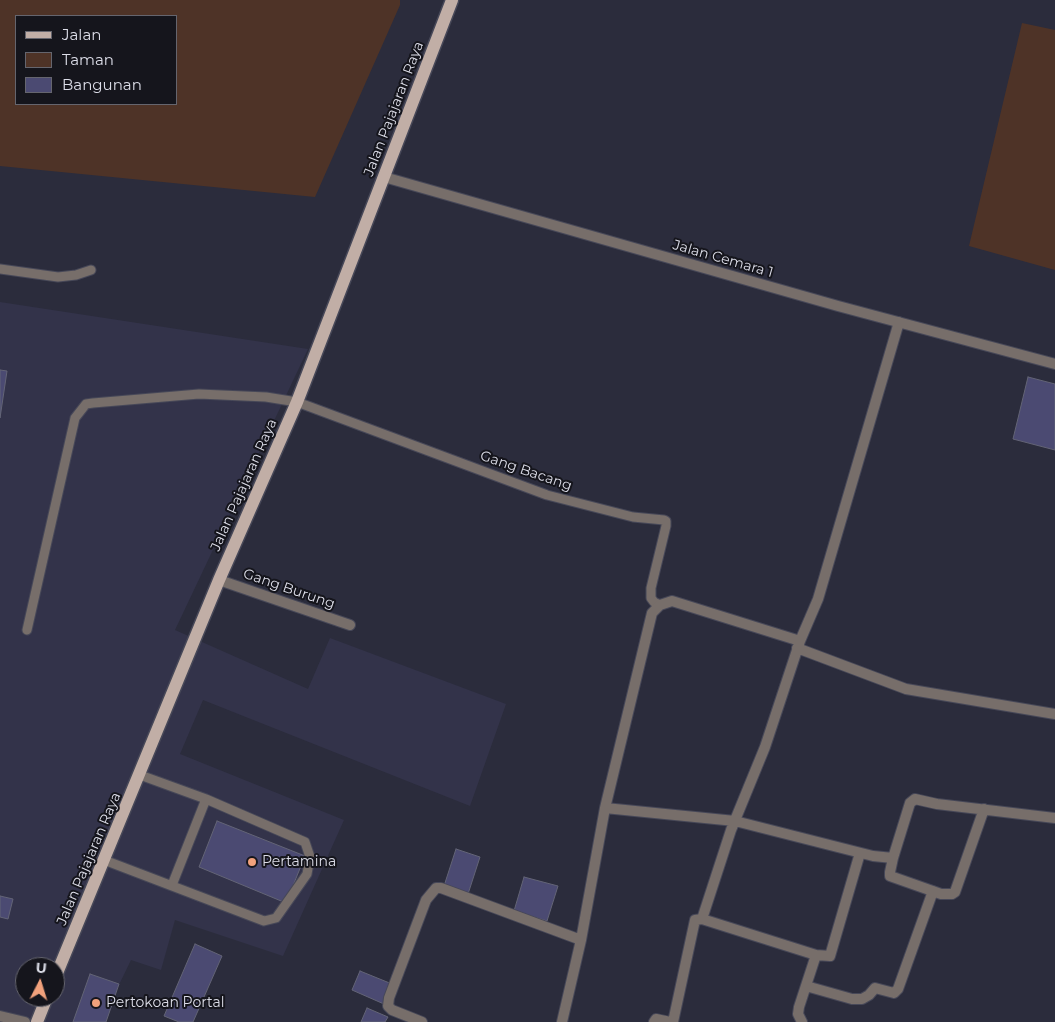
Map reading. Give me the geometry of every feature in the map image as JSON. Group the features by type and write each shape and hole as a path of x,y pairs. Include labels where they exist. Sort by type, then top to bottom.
{"main road":[{"name":"Jalan Pajajaran Raya","path":"64,957 219,580 296,402 452,0"},
{"path":"37,1022 43,1007"}],"street":[{"name":"Jalan Cemara 1","path":"384,176 899,322 1055,364"},
{"path":"702,920 730,830 765,747 798,645 818,599 899,322"},
{"name":"Gang Burung","path":"219,580 350,625"},
{"path":"562,1022 581,940 605,808 652,613 660,605 672,602 798,645 906,689 1055,714"},
{"path":"984,810 955,892 948,895 890,876 893,858 912,800 1055,818"},
{"path":"605,808 735,821 860,853 893,858"},
{"path":"654,1022 656,1019 671,1022 695,920 702,920 816,955 830,956 860,853"},
{"path":"422,1022 392,1010 388,1006 389,998 426,900 436,888 441,888 581,940"},
{"path":"806,986 852,999 862,999 875,988 894,993 898,989 933,891"},
{"path":"802,1022 798,1014 816,955"},
{"path":"0,1016 25,1022"}],"lane":[{"path":"0,269 58,277 76,275 91,270"},
{"path":"27,630 74,418 86,404 199,394 266,397 296,402"},
{"name":"Gang Bacang","path":"296,402 547,495 632,517 666,521 651,588 651,598 660,605"},
{"path":"104,860 264,921 276,918 307,874 310,857 305,842 206,799 140,775"},
{"path":"172,886 206,799"}],"shaded area":[{"path":"0,302 308,349 175,630 308,689 330,638 506,704 470,806 203,700 180,754 344,820 283,956 175,920 161,970 131,960 101,1022 0,1022"}],"green space":[{"path":"0,0 400,0 400,5 315,197 0,166"},
{"path":"1022,23 1055,30 1055,270 969,246"}],"building":[{"path":"0,370 7,371 0,418"},
{"path":"1028,377 1055,384 1055,450 1013,439"},
{"name":"Pertamina","path":"217,821 305,856 286,903 199,867"},
{"path":"456,849 480,857 468,894 444,886"},
{"path":"524,877 558,886 547,921 514,911"},
{"path":"0,896 13,899 8,919 0,917"},
{"path":"195,944 222,956 193,1022 179,1022 164,1016"},
{"path":"360,971 392,984 384,1004 352,990"},
{"name":"Pertokoan Portal","path":"90,974 119,984 106,1022 73,1022"},
{"path":"367,1008 388,1017 385,1022 361,1022"}],"place":[{"name":"Pertamina","path":"252,862"},
{"name":"Pertokoan Portal","path":"96,1003"}]}
